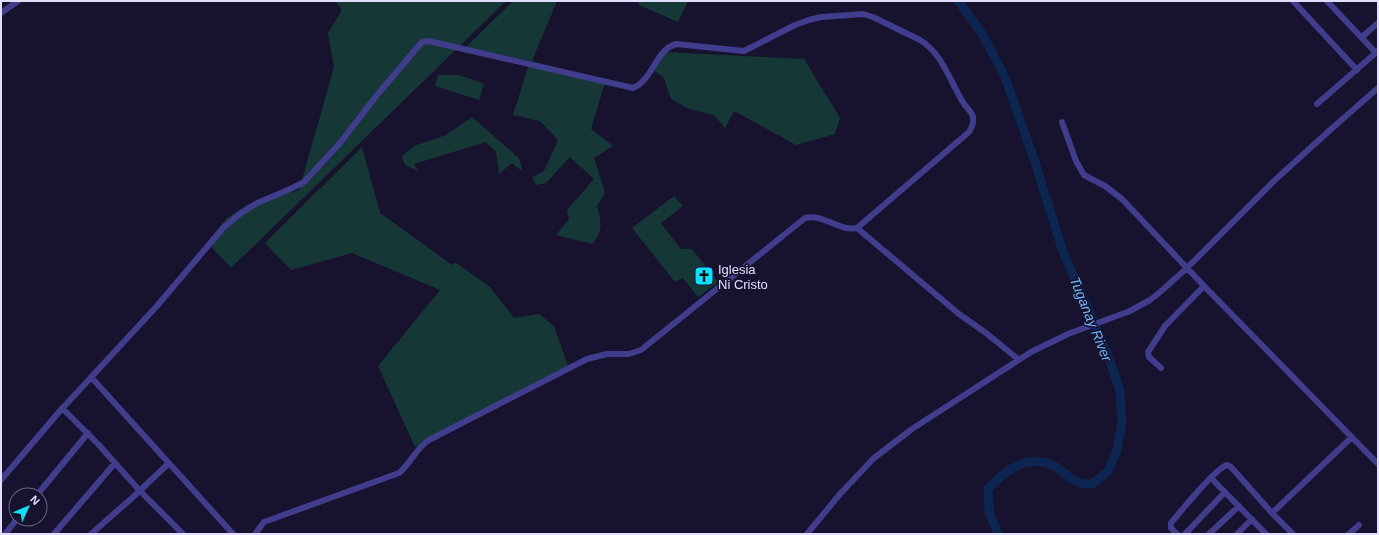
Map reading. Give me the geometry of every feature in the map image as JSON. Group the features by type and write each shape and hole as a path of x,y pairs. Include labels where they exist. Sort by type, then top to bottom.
{"street":[{"path":"1,13 18,1"},
{"path":"1293,1 1357,70"},
{"path":"1317,104 1377,52 1327,1"},
{"path":"1,480 62,408 156,307 224,227 241,212 257,203 298,186 309,177 340,143 377,95 422,42 433,42 633,88 642,82 662,55 672,45 676,44 744,51 795,25 821,17 863,14 873,17 920,40 933,49 964,104 971,113 973,119 969,132 857,228"},
{"path":"1362,37 1378,23"},
{"path":"807,534 874,458 912,429 1018,359 1056,339 1118,316 1150,300 1187,268 1276,179 1329,130 1378,88"},
{"path":"1062,122 1076,162 1084,175 1118,195 1204,286 1378,464"},
{"path":"255,534 264,522 399,473 409,463 421,446 429,440 588,359 607,354 629,354 641,350 805,218 810,216 850,228 857,228 959,314 986,333 1018,359"},
{"path":"1161,368 1149,357 1148,352 1165,326 1204,286"},
{"path":"91,377 233,534"},
{"path":"62,408 88,433 140,491 183,534"},
{"path":"44,487 88,433"},
{"path":"1272,514 1352,437"},
{"path":"54,534 115,463"},
{"path":"91,534 169,463"},
{"path":"1177,534 1171,528 1171,523 1223,466 1227,465 1272,514 1293,534"},
{"path":"1212,478 1266,534"},
{"path":"1185,534 1225,492"},
{"path":"1209,534 1239,506"},
{"path":"1237,534 1252,519"},
{"path":"1349,534 1359,525"}],"green space":[{"path":"335,1 506,1 231,268 207,242 227,218 247,205 299,190 334,67 328,33 342,10"},
{"path":"513,1 557,1 532,61 605,83 591,129 613,146 594,158 605,193 597,206 600,216 600,230 592,244 556,235 569,219 567,210 594,179 570,157 546,183 536,185 532,177 544,171 558,140 540,121 513,115 530,61 466,47"},
{"path":"638,1 688,1 678,22 639,5"},
{"path":"664,52 804,59 840,118 835,134 796,145 734,111 725,128 714,115 689,109 671,99 663,76 654,71"},
{"path":"438,75 459,75 484,84 479,100 435,86"},
{"path":"472,117 519,158 523,172 512,163 499,174 496,152 486,142 414,164 418,171 405,165 402,156 414,146 446,135"},
{"path":"362,147 380,213 452,265 455,262 490,287 514,318 539,314 554,326 568,366 415,447 378,366 440,290 352,253 291,270 265,243"},
{"path":"674,196 683,206 661,223 681,249 692,249 718,282 698,297 683,278 675,282 632,228"}],"waterway":[{"name":"Tuganay River","path":"958,1 981,32 1005,77 1035,162 1063,252 1110,361 1120,391 1122,424 1117,450 1108,471 1092,484 1089,484 1077,482 1054,466 1044,462 1035,461 1026,463 1009,470 988,489 989,512 998,534"}],"place":[{"name":"Iglesia Ni Cristo","path":"704,276"}]}
